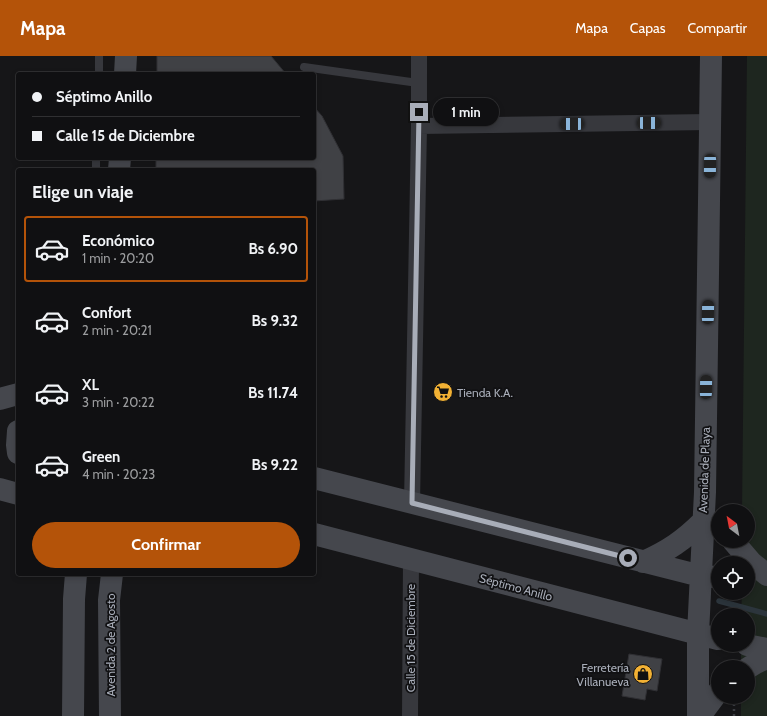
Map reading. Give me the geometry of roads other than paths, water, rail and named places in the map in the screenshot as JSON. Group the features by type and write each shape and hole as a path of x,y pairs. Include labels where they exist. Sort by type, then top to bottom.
{"main road":[{"path":"124,72 126,56"},
{"name":"Avenida de Playa","path":"699,716 708,636 710,577 710,520 705,492 711,56"},
{"path":"0,399 16,395"},
{"path":"316,479 643,562 710,577"},
{"path":"0,489 16,493"},
{"path":"643,562 660,555 676,545 710,520"},
{"name":"Séptimo Anillo","path":"316,535 708,636"},
{"path":"739,548 751,562 767,575"},
{"path":"73,716 74,599 76,576"},
{"name":"Avenida 2 de Agosto","path":"110,716 109,600 112,576"},
{"path":"755,579 767,580"},
{"path":"755,647 767,649"},
{"path":"755,664 767,658"},
{"path":"699,716 711,701"}],"street":[{"path":"412,503 419,56"},
{"path":"419,126 710,122"},
{"name":"Calle 15 de Diciembre","path":"410,716 411,560"}],"lane":[{"path":"99,72 100,56"},
{"path":"304,67 418,83"}],"waterway":[{"path":"719,601 767,614"}],"place":[{"name":"Tienda K.A.","path":"443,392"},
{"name":"Ferretería Villanueva","path":"643,674"}]}
